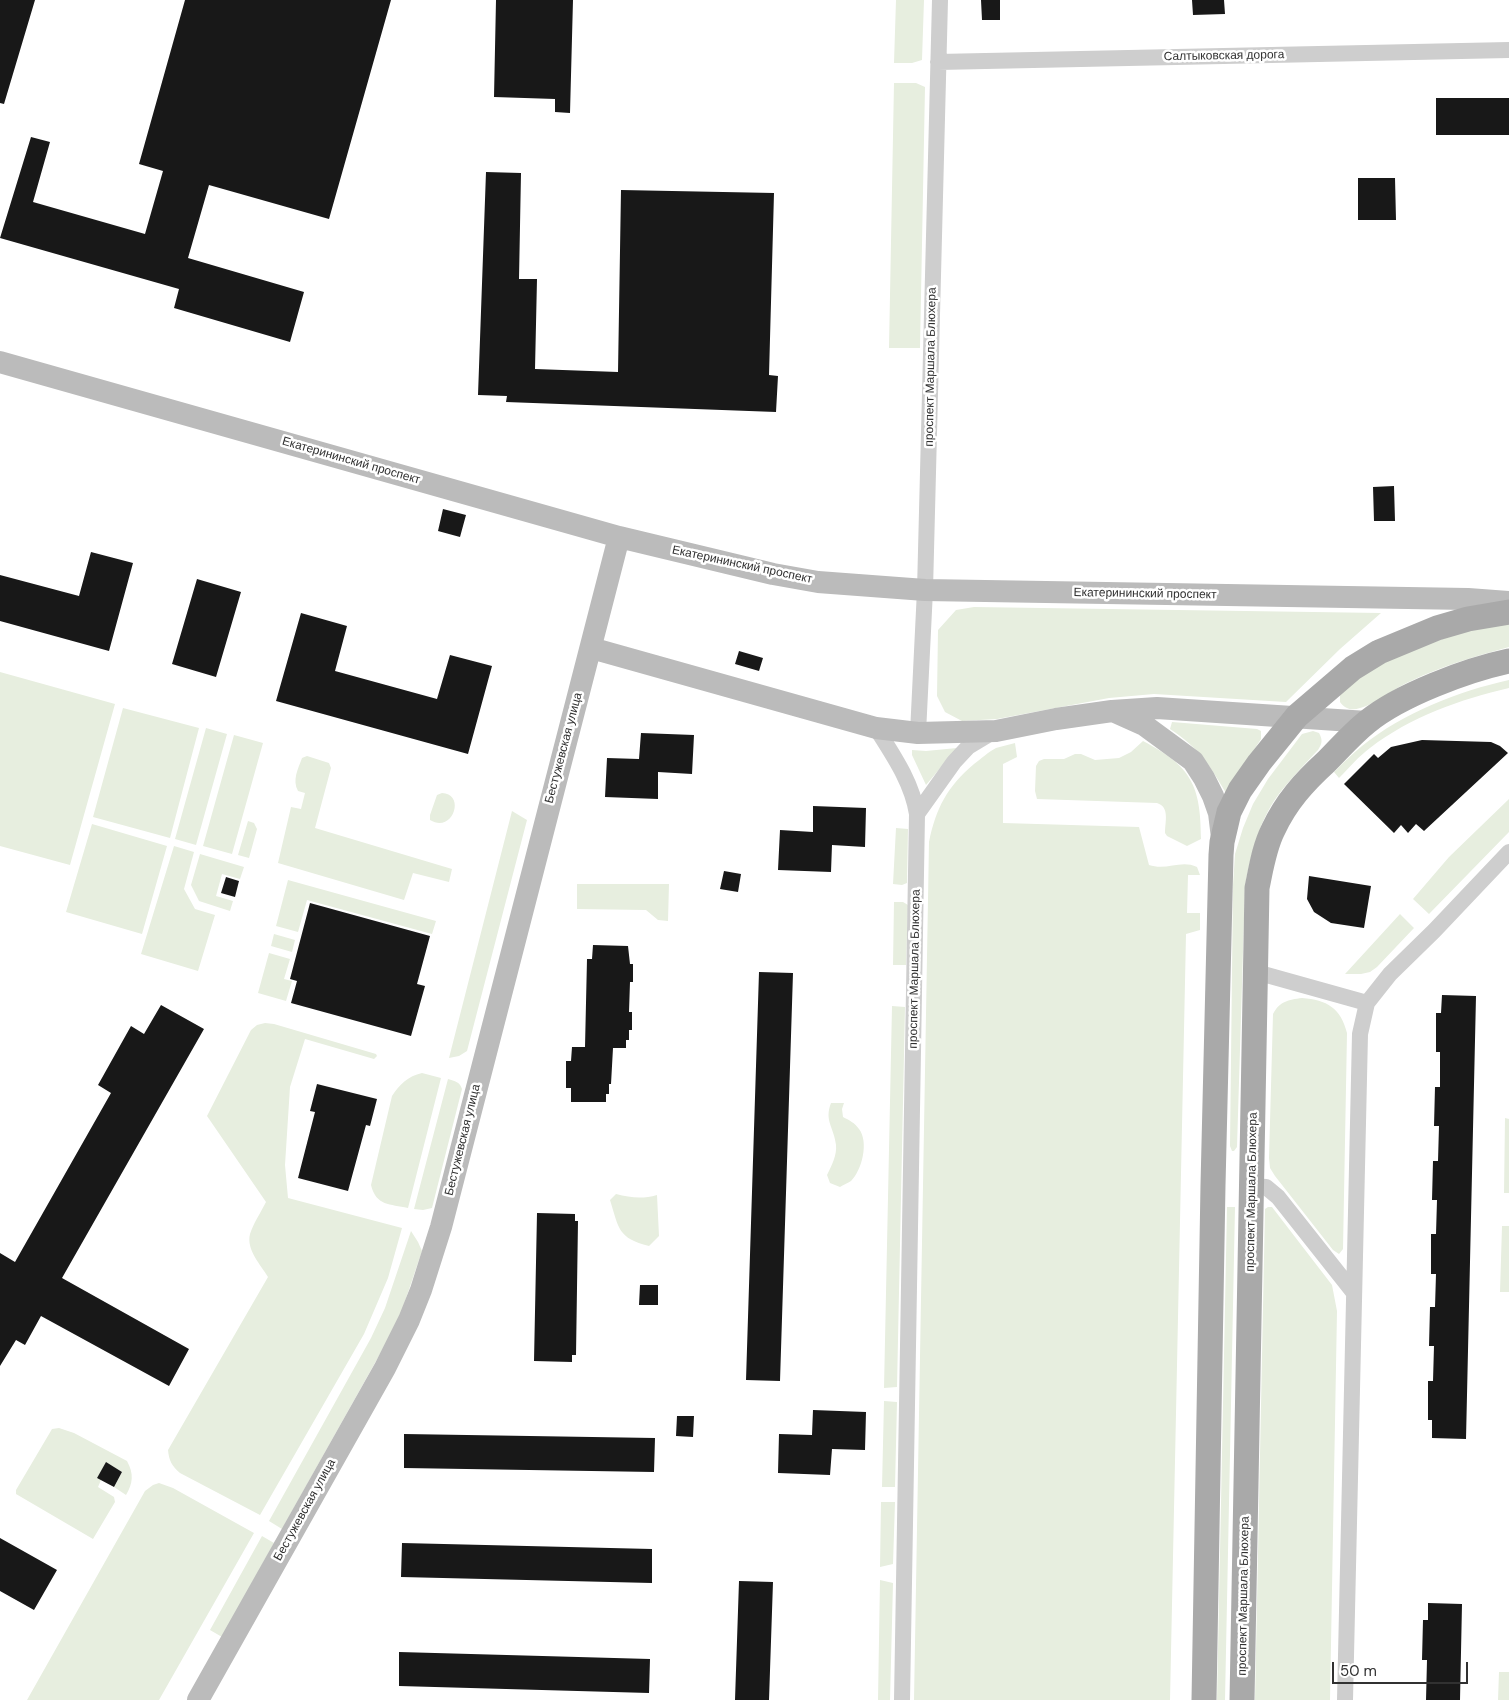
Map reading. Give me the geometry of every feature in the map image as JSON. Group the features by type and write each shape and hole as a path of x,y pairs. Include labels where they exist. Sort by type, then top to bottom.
{"main road":[{"path":"1204,1700 1213,1185 1222,842 1229,812 1240,790 1259,763 1297,716 1354,668 1379,652 1437,628 1468,619 1509,612"},
{"name":"проспект Маршала Блюхера","path":"1242,1700 1257,888 1263,857 1272,830 1286,805 1301,786 1367,722 1419,692 1509,661"},
{"path":"1213,1185 1252,1186"}],"street":[{"name":"проспект Маршала Блюхера","path":"918,733 925,590 940,0"},
{"name":"Салтыковская дорога","path":"938,62 1509,50"},
{"name":"Екатерининский проспект","path":"0,362 620,537 773,574 818,582 925,590 1468,599 1509,602"},
{"name":"Бестужевская улица","path":"198,1700 385,1368 409,1320 421,1290 440,1227 620,537"},
{"path":"590,648 876,728 918,733 996,730 1112,711 1157,708 1367,722"},
{"path":"1112,711 1144,725 1193,761 1204,778 1219,813 1222,842"},
{"name":"проспект Маршала Блюхера","path":"876,728 897,759 915,799 918,814 902,1700"},
{"path":"918,814 941,779 963,752 996,730"},
{"path":"1345,1700 1360,1034 1367,1003 1390,974 1434,931 1504,857"},
{"path":"1256,972 1367,1003"},
{"path":"1252,1186 1266,1187 1278,1197 1354,1293"}],"green space":[{"path":"896,0 924,0 922,60 912,63 894,63"},
{"path":"894,83 916,83 925,87 920,348 889,348"},
{"path":"974,607 1381,613 1340,649 1286,702 1154,694 1109,698 997,719 962,721 945,712 937,696 938,630 956,610"},
{"path":"1509,623 1509,647 1435,671 1357,709 1346,708 1340,702 1340,693 1351,680 1401,654 1459,633"},
{"path":"0,672 115,704 70,865 0,846"},
{"path":"1509,680 1509,688 1436,710 1419,718 1385,737 1366,751 1339,778 1334,772 1358,749 1395,723 1451,697"},
{"path":"123,708 199,728 170,838 93,817"},
{"path":"1172,722 1257,729 1261,731 1261,739 1226,793 1203,757 1189,743 1170,729"},
{"path":"206,728 227,734 196,845 175,839"},
{"path":"1313,731 1320,735 1320,746 1282,790 1268,812 1254,848 1245,886 1237,1147 1232,1151 1230,1146 1235,854 1253,804 1268,779 1302,734"},
{"path":"234,735 263,743 232,854 203,846"},
{"path":"1143,741 1172,759 1190,779 1199,804 1201,839 1187,846 1167,836 1165,833 1165,811 1157,803 1037,799 1035,791 1036,766 1039,761 1044,759 1064,759 1075,754 1081,754 1095,760 1119,758 1131,752"},
{"path":"1015,743 1017,757 1003,764 1003,823 1139,827 1149,865 1162,867 1180,864 1191,865 1197,867 1200,875 1188,875 1187,913 1200,913 1200,930 1186,934 1170,1700 914,1700 929,842 939,808 957,781 990,751"},
{"path":"957,748 926,785 912,755 912,750 926,751"},
{"path":"307,756 329,763 331,768 315,828 452,869 449,882 413,873 404,900 278,863 291,807 301,809 305,793 298,791 296,787 297,770 302,758"},
{"path":"442,793 449,795 455,806 450,818 445,822 438,823 430,820 430,815 437,795"},
{"path":"1509,799 1509,832 1429,914 1413,899 1449,857"},
{"path":"512,811 527,820 467,1051 459,1056 449,1058"},
{"path":"248,821 254,823 257,829 249,858 238,855"},
{"path":"92,824 167,846 142,934 66,912"},
{"path":"896,828 908,829 907,883 902,885 893,884"},
{"path":"174,846 194,852 184,889 195,909 215,915 198,971 141,954"},
{"path":"200,854 244,867 240,879 222,874 216,896 233,901 230,911 199,901 191,885"},
{"path":"288,880 436,921 432,934 307,900 298,932 276,926"},
{"path":"577,884 669,884 668,921 658,920 646,910 577,909"},
{"path":"894,902 903,902 908,905 906,965 893,965"},
{"path":"1400,914 1414,928 1370,972 1345,974"},
{"path":"274,934 295,940 292,952 271,946"},
{"path":"269,953 290,959 284,979 292,981 286,1001 258,993"},
{"path":"1302,998 1326,1003 1332,1007 1341,1017 1347,1033 1343,1249 1339,1254 1333,1250 1270,1168 1273,1014 1285,1002"},
{"path":"892,1006 905,1007 897,1387 884,1388"},
{"path":"265,1023 376,1054 377,1056 374,1059 305,1039 290,1087 285,1165 288,1198 402,1228 388,1278 364,1334 260,1515 180,1473 171,1463 168,1450 268,1277 255,1257 249,1240 253,1226 266,1202 207,1116 251,1030 257,1025"},
{"path":"422,1073 441,1078 408,1208 390,1205 376,1197 371,1185 392,1096 404,1082 412,1076"},
{"path":"448,1079 459,1083 462,1089 432,1208 414,1209"},
{"path":"831,1103 844,1103 842,1109 843,1117 857,1127 864,1141 863,1156 855,1176 851,1181 840,1187 830,1183 827,1175 836,1152 835,1139 829,1119"},
{"path":"1505,1118 1509,1119 1509,1193 1504,1193"},
{"path":"616,1194 637,1198 657,1195 659,1236 649,1246 631,1240 621,1231 610,1200"},
{"path":"1227,1207 1235,1207 1225,1700 1217,1700"},
{"path":"1272,1207 1332,1285 1337,1311 1330,1700 1255,1700 1265,1209"},
{"path":"1502,1226 1509,1226 1509,1292 1500,1292"},
{"path":"411,1231 422,1251 400,1316 282,1529 269,1521 371,1338 385,1308"},
{"path":"884,1401 897,1402 895,1487 882,1487"},
{"path":"59,1428 74,1433 127,1461 131,1470 131,1482 126,1495 114,1487 122,1472 106,1463 97,1478 101,1480 98,1487 114,1497 115,1502 93,1539 16,1494 16,1490 52,1429"},
{"path":"159,1483 173,1488 254,1533 159,1700 27,1700 145,1491"},
{"path":"881,1502 895,1502 893,1564 880,1567"},
{"path":"262,1536 274,1543 222,1637 210,1630"},
{"path":"880,1580 893,1583 890,1700 878,1700"},
{"path":"1499,1672 1509,1672 1509,1700 1498,1700"}],"building":[{"path":"0,0 35,0 4,104 0,103"},
{"path":"185,0 391,0 329,219 209,185 188,258 304,292 290,342 174,308 179,289 0,238 31,137 50,142 33,202 145,234 163,171 139,164"},
{"path":"496,0 573,0 570,113 555,112 555,99 494,97"},
{"path":"981,0 1000,0 1000,20 982,20"},
{"path":"1192,0 1224,0 1225,14 1193,15"},
{"path":"1436,98 1509,98 1509,135 1436,135"},
{"path":"486,172 521,173 519,279 537,279 535,369 618,372 621,190 774,193 769,375 778,376 776,412 506,402 507,396 478,395"},
{"path":"1358,178 1395,178 1396,220 1358,220"},
{"path":"1394,486 1395,521 1374,521 1373,487"},
{"path":"443,509 466,515 460,537 438,531"},
{"path":"91,552 133,563 109,651 0,621 0,575 79,596"},
{"path":"197,579 241,592 216,677 172,664"},
{"path":"301,613 347,626 335,671 437,699 450,655 492,666 468,754 276,701"},
{"path":"739,651 763,658 759,671 735,664"},
{"path":"641,733 694,735 692,774 658,772 658,799 605,797 607,758 639,759"},
{"path":"1422,740 1491,742 1500,746 1508,753 1424,831 1416,824 1408,833 1401,825 1394,833 1344,784 1374,754 1378,758 1391,747"},
{"path":"813,806 866,808 865,847 832,845 831,872 778,870 780,830 813,832"},
{"path":"724,871 741,874 738,892 720,889"},
{"path":"1309,876 1371,886 1364,928 1331,923 1314,912 1307,899"},
{"path":"226,877 239,881 235,897 221,893"},
{"path":"310,903 430,936 417,984 425,986 411,1036 291,1003 297,981 290,979"},
{"path":"593,945 628,946 630,964 633,964 629,1012 632,1012 632,1030 629,1030 629,1040 626,1040 626,1048 613,1048 611,1084 609,1084 609,1094 606,1094 606,1102 571,1102 571,1088 566,1088 566,1061 571,1061 572,1047 585,1047 587,959 592,959"},
{"path":"759,972 793,973 780,1381 746,1380"},
{"path":"1442,995 1476,996 1466,1439 1432,1438 1432,1420 1428,1420 1428,1381 1433,1381 1434,1346 1429,1346 1430,1307 1435,1307 1436,1274 1431,1274 1431,1234 1436,1234 1437,1200 1432,1200 1433,1161 1438,1161 1439,1126 1434,1126 1435,1087 1440,1087 1440,1052 1436,1052 1436,1013 1441,1013"},
{"path":"161,1005 204,1029 62,1278 189,1349 169,1386 41,1316 25,1345 16,1340 0,1366 0,1253 15,1262 111,1093 98,1085 131,1026 144,1034"},
{"path":"317,1084 377,1099 370,1126 366,1125 348,1191 298,1178 315,1112 310,1111"},
{"path":"537,1213 575,1214 575,1221 578,1221 576,1355 572,1355 572,1362 534,1361"},
{"path":"640,1285 658,1285 658,1305 639,1305"},
{"path":"813,1410 866,1412 865,1450 832,1449 830,1475 778,1473 779,1434 812,1435"},
{"path":"677,1416 694,1416 693,1437 676,1436"},
{"path":"404,1434 655,1438 654,1472 404,1468"},
{"path":"106,1462 122,1472 114,1487 97,1478"},
{"path":"0,1538 57,1570 34,1610 0,1591"},
{"path":"402,1543 652,1549 652,1583 401,1577"},
{"path":"739,1581 773,1582 769,1700 735,1700"},
{"path":"1428,1603 1462,1604 1460,1700 1426,1700 1427,1660 1422,1660 1423,1620 1428,1620"},
{"path":"399,1652 650,1659 649,1693 399,1686"}]}
